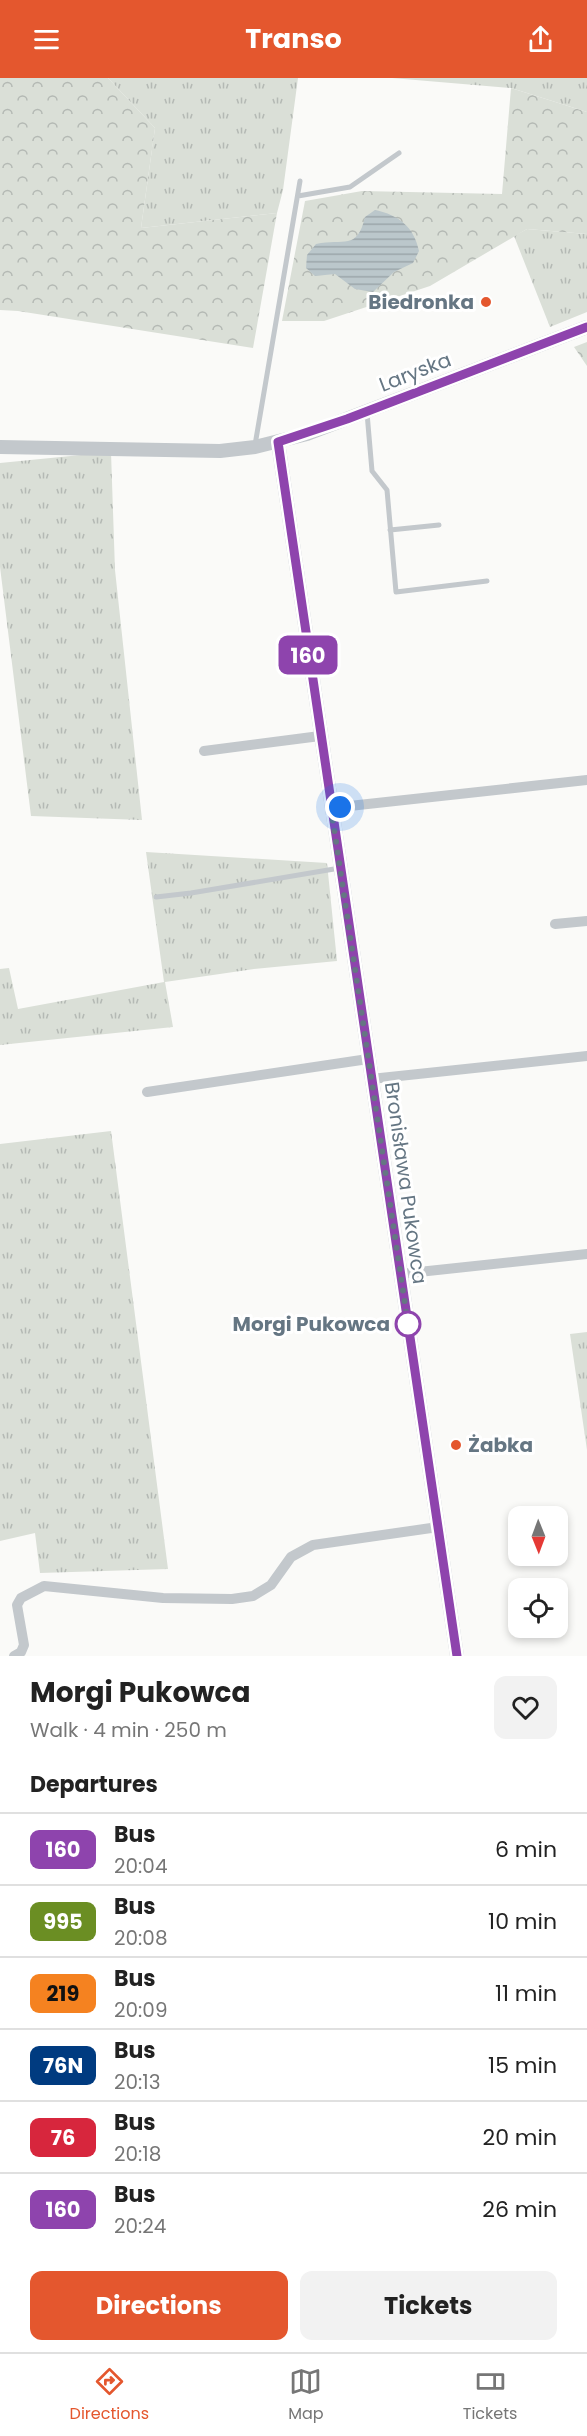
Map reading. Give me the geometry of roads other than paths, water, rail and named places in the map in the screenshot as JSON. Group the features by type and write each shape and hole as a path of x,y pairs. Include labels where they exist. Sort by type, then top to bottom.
{"street":[{"name":"Laryska","path":"0,447 220,451 255,447 278,442 366,412 587,327"},
{"name":"Bronisława Pukowca","path":"278,442 457,1656"},
{"path":"204,751 320,736"},
{"path":"331,808 587,780"},
{"path":"555,924 587,921"},
{"path":"371,1079 587,1056"},
{"name":"Bronisława Pukowca","path":"147,1092 368,1059"},
{"path":"400,1274 587,1254"},
{"path":"14,1656 21,1652 24,1645 17,1605 21,1598 44,1586 163,1598 232,1599 254,1596 271,1585 291,1557 313,1545 438,1527"}],"lane":[{"path":"298,196 350,187 399,153"},
{"path":"255,447 300,181"},
{"path":"366,412 372,471 387,490 396,592 487,580"},
{"path":"390,530 439,525"},
{"path":"156,897 340,868"}],"place":[{"name":"Biedronka","path":"486,302"},
{"name":"Morgi Pukowca","path":"408,1324"},
{"name":"Żabka","path":"456,1445"}]}
